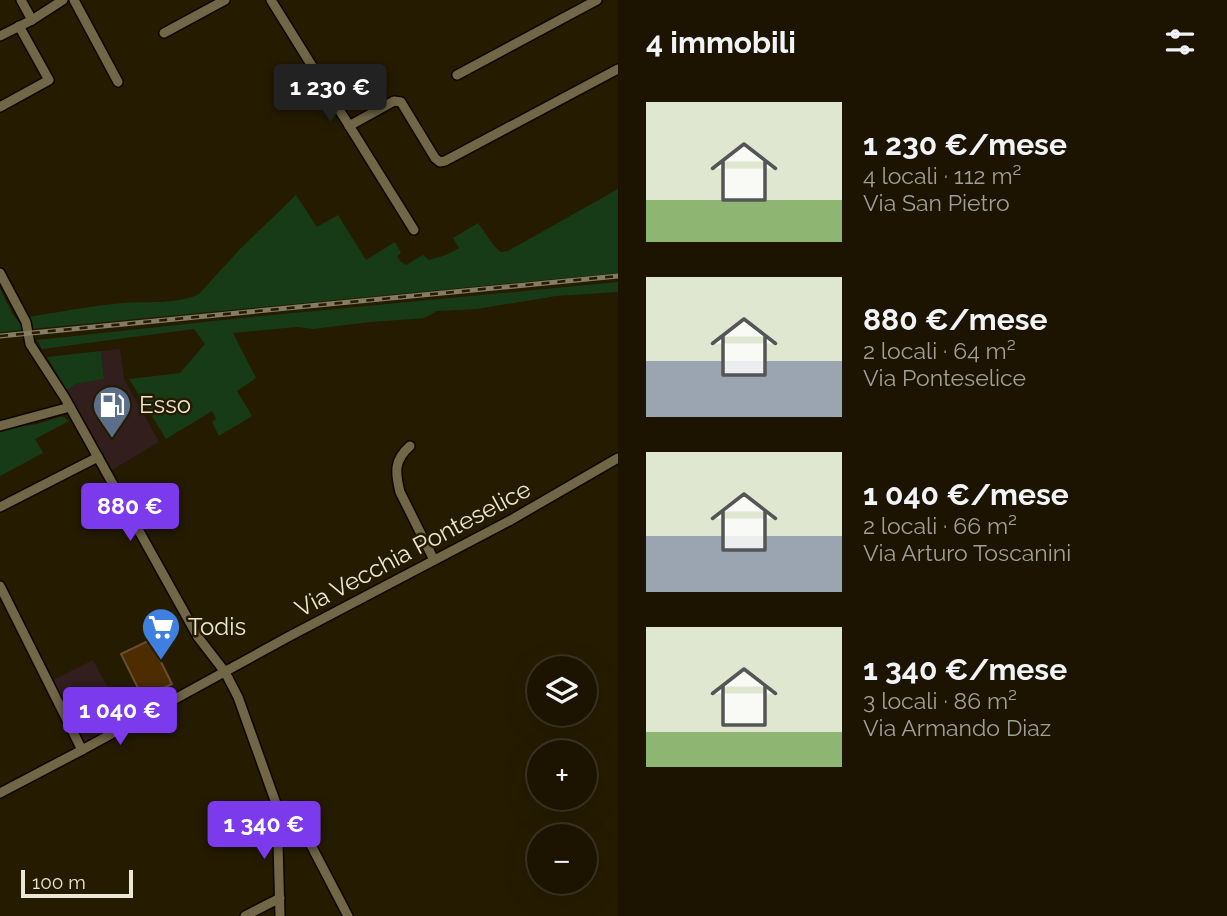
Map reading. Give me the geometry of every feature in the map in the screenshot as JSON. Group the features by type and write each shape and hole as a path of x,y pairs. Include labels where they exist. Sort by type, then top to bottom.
{"street":[{"path":"21,0 32,20"},
{"path":"0,36 63,0"},
{"path":"74,0 118,82"},
{"path":"164,33 225,0"},
{"path":"271,0 414,230"},
{"path":"457,75 597,0"},
{"path":"0,107 49,80 19,26"},
{"path":"349,126 394,101 401,102 435,158 440,162 445,161 618,69"},
{"path":"0,273 26,322 30,344 70,407 198,637 225,672 238,697 277,806 280,916"},
{"path":"0,426 70,407"},
{"path":"410,446 398,461 397,481 434,560"},
{"path":"0,507 98,457"},
{"name":"Via Vecchia Ponteselice","path":"0,793 509,521 618,458"},
{"path":"0,586 82,750"},
{"path":"277,806 293,816 348,916"},
{"path":"246,916 280,898"}],"shaded area":[{"path":"120,349 124,379 159,442 112,470 67,390 76,384 104,379 101,351"},
{"path":"93,660 126,721 82,745 51,681"}],"green space":[{"path":"618,189 618,273 30,329 28,317 110,304 171,301 199,294 240,249 296,195 317,227 338,215 366,260 395,242 401,253 397,256 406,265 423,255 429,260 459,248 453,238 478,223 494,246 501,252 508,251"},
{"path":"618,282 618,292 556,296 477,309 437,311 424,318 313,329 297,327 233,333 256,378 237,391 252,416 219,436 212,422 216,419 212,411 166,439 129,379 180,373 205,344 194,329 42,349 37,340 251,317"},
{"path":"0,289 13,315 22,326 22,330 0,332"},
{"path":"101,351 104,379 76,384 67,390 47,357"},
{"path":"60,417 69,421 35,439 43,453 0,476 0,430"}],"building":[{"path":"150,640 172,684 143,698 121,654"}],"railway":[{"path":"0,336 618,276"}],"place":[{"name":"Esso","path":"112,439"},
{"name":"Todis","path":"161,661"}]}
